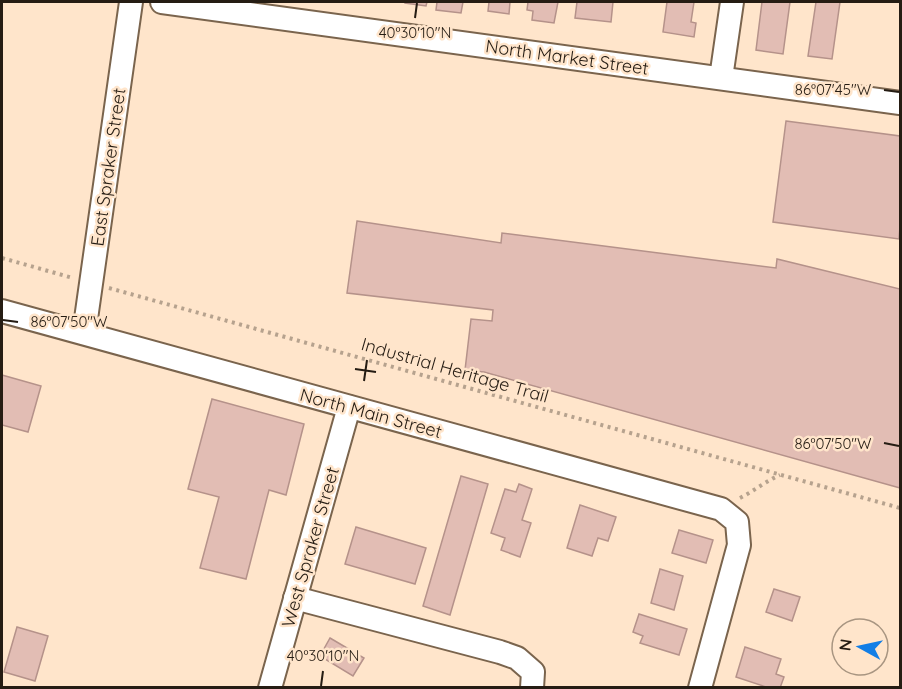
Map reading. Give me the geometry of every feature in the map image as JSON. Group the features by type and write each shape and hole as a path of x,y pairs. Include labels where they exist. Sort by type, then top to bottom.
{"street":[{"name":"East Spraker Street","path":"84,333 130,2"},
{"name":"North Market Street","path":"162,2 900,103"},
{"path":"721,78 732,2"},
{"name":"North Main Street","path":"2,311 350,407 729,516"},
{"name":"West Spraker Street","path":"270,687 350,407"},
{"path":"700,687 739,545 729,516"},
{"path":"295,598 516,658 533,672 532,687"}],"path":[{"name":"Industrial Heritage Trail","path":"2,258 900,508"},
{"path":"729,516 757,489 770,479 781,475"}],"building":[{"path":"405,2 427,2 426,6"},
{"path":"437,2 463,2 461,13 436,10"},
{"path":"489,2 510,2 509,14 488,11"},
{"path":"528,2 558,2 554,23 532,20 533,11 527,10"},
{"path":"577,2 613,2 611,22 575,18"},
{"path":"667,2 694,2 691,22 696,23 694,37 663,32"},
{"path":"762,2 790,2 783,54 756,50"},
{"path":"816,2 840,2 832,59 808,56"},
{"path":"786,121 900,136 899,239 773,222"},
{"path":"357,221 501,243 502,233 776,268 777,259 900,289 900,488 484,372 465,370 471,319 492,321 493,310 347,293"},
{"path":"2,375 41,386 28,432 2,425"},
{"path":"212,399 304,424 286,495 269,490 246,579 200,568 219,497 188,489"},
{"path":"461,476 488,484 450,615 423,606"},
{"path":"519,484 532,489 522,520 531,523 520,557 501,550 505,538 491,533 505,489 516,492"},
{"path":"580,505 616,517 608,541 598,538 592,556 567,548"},
{"path":"356,527 426,548 415,584 345,564"},
{"path":"679,530 713,540 706,563 672,553"},
{"path":"660,569 683,576 674,610 651,603"},
{"path":"774,589 800,597 792,621 766,612"},
{"path":"639,614 687,629 679,655 640,643 643,636 633,632"},
{"path":"17,627 48,636 35,681 4,672"},
{"path":"330,638 364,658 353,676 320,656"},
{"path":"745,647 781,659 776,674 784,677 780,688 769,688 736,677"}]}
